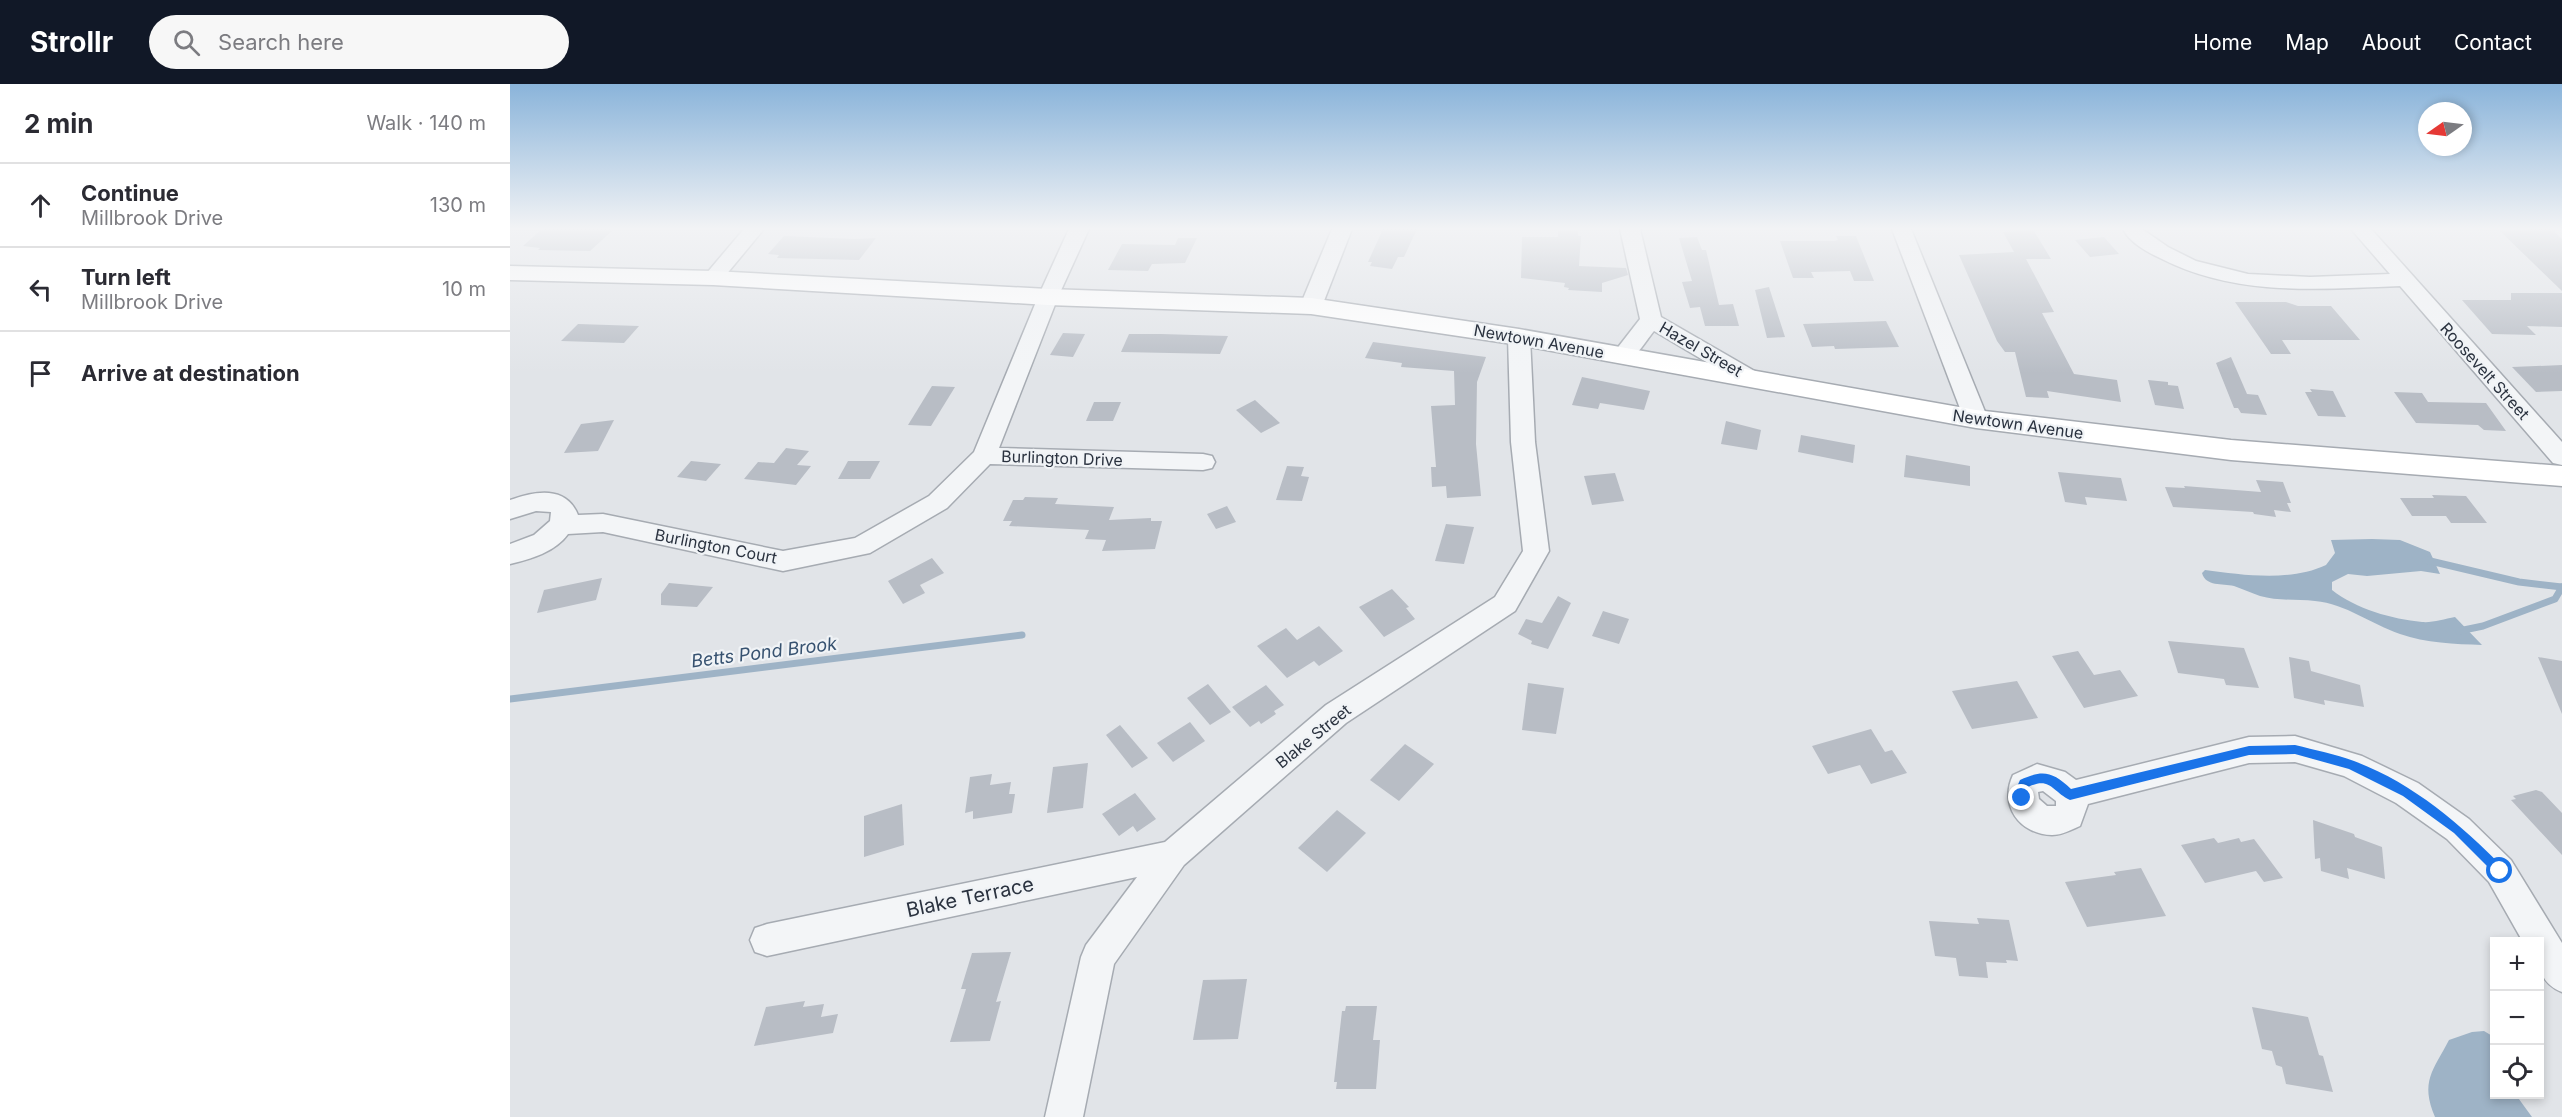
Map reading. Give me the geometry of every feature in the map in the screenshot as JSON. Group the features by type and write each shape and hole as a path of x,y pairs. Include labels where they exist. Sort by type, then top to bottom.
{"main road":[{"name":"Newtown Avenue","path":"682,277 1048,297 1311,306 1519,337 1976,419 2231,450 2562,476"}],"street":[{"name":"Burlington Drive","path":"1057,277 984,456 1203,462"},
{"path":"1311,306 1323,277"},
{"name":"Hazel Street","path":"1641,277 1651,320 1750,378"},
{"path":"1920,277 1976,419"},
{"path":"2227,277 2273,283 2404,280"},
{"name":"Roosevelt Street","path":"2402,277 2562,457"},
{"name":"Hazel Street","path":"1623,355 1651,320"},
{"name":"Blake Street","path":"1064,1117 1098,957 1173,855 1336,714 1505,604 1536,551 1523,442 1519,337"},
{"name":"Burlington Court","path":"561,525 603,523 783,561 861,546 938,502 984,456"},
{"path":"510,510 531,503 553,503 564,511 561,525 537,545 510,554"},
{"path":"2070,795 2249,750 2295,750 2351,765 2407,793 2450,823 2500,871 2562,975"},
{"name":"Blake Terrace","path":"767,940 1173,855"}],"water":[{"path":"2331,540 2400,540 2430,552 2440,574 2421,571 2367,576 2348,574 2332,582 2332,590 2363,608 2411,621 2426,622 2455,617 2482,645 2410,637 2337,606 2315,601 2267,598 2234,586 2207,581 2202,573 2205,570 2266,576 2297,574 2326,565 2335,553"},
{"path":"2484,1031 2490,1035 2490,1099 2519,1099 2532,1117 2435,1117 2429,1094 2430,1077 2449,1040 2472,1032"}],"building":[{"path":"1621,277 1602,283 1602,292 1568,290 1569,288 1564,287 1565,283 1521,278"},
{"path":"1691,277 1712,277 1719,305 1733,304 1739,326 1705,326 1700,307 1690,308 1682,282 1692,281"},
{"path":"1852,277 1872,277 1874,281 1854,281"},
{"path":"1969,277 2036,277 2054,312 2042,313 2074,374 2117,380 2121,402 2047,391 2049,398 2026,397 2015,352 2005,352 1997,341"},
{"path":"2548,277 2562,277 2562,291"},
{"path":"1769,287 1785,337 1767,338 1755,290"},
{"path":"2511,293 2562,293 2562,327 2527,326 2536,335 2492,334 2462,300 2511,300"},
{"path":"2235,302 2286,302 2298,306 2331,306 2360,340 2282,340 2291,354 2271,354"},
{"path":"1886,321 1899,347 1835,349 1834,346 1812,347 1803,324"},
{"path":"578,324 639,326 624,343 561,341"},
{"path":"1063,333 1085,334 1073,357 1050,355"},
{"path":"1129,334 1228,336 1220,354 1121,352"},
{"path":"1373,342 1486,357 1477,382 1476,444 1481,496 1447,498 1446,486 1432,487 1431,467 1436,467 1431,406 1455,405 1454,371 1401,367 1402,363 1365,358"},
{"path":"2231,357 2247,394 2258,395 2267,415 2241,413 2238,408 2234,408 2216,363"},
{"path":"2562,365 2562,391 2536,392 2512,367"},
{"path":"1582,377 1650,391 1644,410 1600,403 1598,409 1572,405"},
{"path":"2148,380 2168,382 2168,385 2178,386 2184,409 2155,405"},
{"path":"932,386 955,387 931,426 908,425"},
{"path":"2310,389 2333,391 2346,417 2318,416 2305,392 2312,392"},
{"path":"2394,392 2422,393 2428,402 2486,403 2506,431 2484,430 2478,425 2416,423"},
{"path":"1255,400 1280,423 1261,433 1236,410"},
{"path":"1094,402 1121,402 1113,421 1086,421"},
{"path":"614,420 598,451 564,453 581,424"},
{"path":"1726,421 1761,430 1757,450 1721,444"},
{"path":"1801,435 1855,445 1853,463 1798,452"},
{"path":"786,448 809,451 797,465 811,466 796,485 744,479 758,462 774,463"},
{"path":"1906,455 1970,466 1970,486 1904,477"},
{"path":"691,461 721,464 706,481 677,477"},
{"path":"848,461 880,461 870,479 838,479"},
{"path":"1287,466 1304,467 1301,476 1309,477 1302,501 1276,500"},
{"path":"2058,472 2121,478 2127,501 2085,497 2087,505 2065,502"},
{"path":"1615,473 1624,501 1592,505 1584,476"},
{"path":"2256,480 2283,482 2291,503 2287,503 2291,512 2274,510 2276,517 2253,512 2173,507 2165,487 2185,488 2184,486 2261,492"},
{"path":"2432,495 2466,496 2487,523 2451,523 2446,516 2412,516 2400,498 2434,498"},
{"path":"1025,497 1058,498 1055,504 1114,507 1109,520 1151,518 1151,521 1162,521 1155,549 1102,551 1106,540 1085,539 1089,530 1009,526 1012,521 1003,521 1013,500 1023,500"},
{"path":"1227,506 1236,522 1216,529 1207,514"},
{"path":"1446,524 1474,527 1464,564 1435,561"},
{"path":"932,558 944,573 920,585 925,593 903,604 888,581"},
{"path":"602,578 596,600 537,613 544,590"},
{"path":"669,583 713,587 697,607 661,605 661,594"},
{"path":"1392,589 1409,607 1406,608 1415,619 1384,637 1359,607"},
{"path":"1558,596 1571,603 1548,649 1531,644 1532,641 1518,634 1526,619 1542,623"},
{"path":"1603,611 1629,619 1619,644 1592,636"},
{"path":"1319,626 1343,651 1319,666 1314,661 1287,678 1257,646 1286,628 1297,640"},
{"path":"2168,641 2244,648 2259,688 2226,685 2224,679 2178,673"},
{"path":"2078,651 2094,675 2120,670 2138,696 2084,708 2052,656"},
{"path":"2289,657 2309,661 2311,671 2360,685 2364,707 2324,700 2325,705 2294,698"},
{"path":"2538,657 2562,661 2562,714"},
{"path":"2017,681 2038,718 1972,729 1952,691"},
{"path":"1528,683 1564,688 1556,734 1522,730"},
{"path":"1208,684 1231,712 1210,725 1187,698"},
{"path":"1266,685 1284,705 1274,711 1276,714 1261,724 1259,721 1250,727 1232,707"},
{"path":"1190,722 1205,741 1173,762 1157,743"},
{"path":"1120,725 1148,758 1132,768 1106,735"},
{"path":"1871,729 1885,752 1892,750 1907,773 1871,784 1860,765 1828,774 1812,746"},
{"path":"1405,744 1434,764 1399,801 1370,780"},
{"path":"1088,763 1083,808 1047,813 1053,767"},
{"path":"992,774 990,785 1011,782 1009,794 1015,794 1012,813 973,819 973,811 965,813 970,777"},
{"path":"2536,790 2542,792 2562,813 2562,855 2511,800 2516,799 2513,796"},
{"path":"1135,793 1156,819 1137,832 1133,826 1119,836 1102,814"},
{"path":"902,804 904,845 864,857 864,816"},
{"path":"1337,810 1366,833 1327,872 1298,848"},
{"path":"2313,820 2354,834 2355,837 2382,847 2385,879 2347,868 2349,879 2321,871 2320,858 2315,859"},
{"path":"2214,838 2218,843 2239,838 2241,842 2254,839 2283,878 2264,882 2256,871 2205,883 2181,845"},
{"path":"2141,868 2166,916 2087,927 2065,882 2116,875 2114,872"},
{"path":"1977,918 2009,920 2018,961 1986,962 1988,978 1959,976 1956,958 1935,956 1929,921 1979,924"},
{"path":"1011,952 996,1002 1001,1001 990,1041 950,1042 966,989 961,989 972,953"},
{"path":"1247,979 1238,1039 1193,1040 1203,980"},
{"path":"805,1001 803,1007 824,1004 821,1017 838,1014 833,1033 754,1046 766,1007"},
{"path":"1346,1006 1377,1006 1373,1040 1380,1040 1376,1089 1336,1089 1337,1082 1334,1082 1342,1011 1345,1011"},
{"path":"2252,1007 2308,1017 2319,1055 2323,1056 2333,1092 2286,1084 2282,1067 2276,1065 2272,1051 2262,1049"}],"waterway":[{"name":"Betts Pond Brook","path":"2426,560 2519,582 2562,587 2555,599 2483,626 2459,631"},
{"name":"Betts Pond Brook","path":"510,699 1022,635"}],"route":[{"path":"2022,798 2021,791 2024,784 2029,779 2037,777 2054,781 2070,795 2249,750 2295,750 2351,765 2407,793 2458,830 2500,871"}]}
